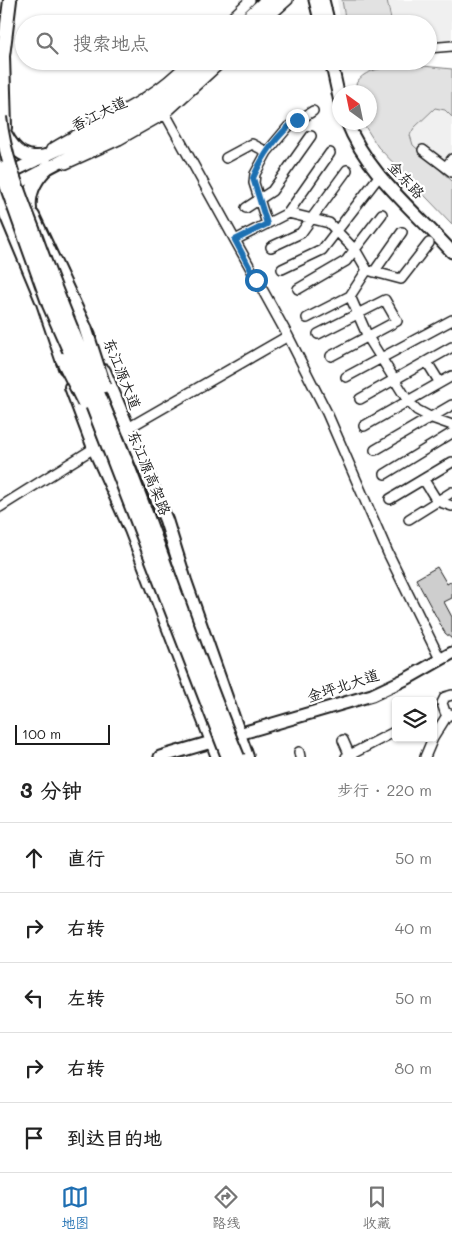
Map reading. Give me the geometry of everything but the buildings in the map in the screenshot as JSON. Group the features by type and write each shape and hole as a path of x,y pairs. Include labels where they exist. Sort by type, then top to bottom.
{"highway":[{"path":"0,32 5,0"},
{"name":"东江源大道","path":"10,0 2,56 6,136 30,209 85,327 166,520 184,581 247,757"},
{"name":"东江源高架路","path":"0,117 2,138 56,294 152,523 178,600 238,757"},
{"path":"6,136 17,152 43,163 31,192 30,209"},
{"name":"东江源高架路","path":"0,168 49,305 84,384 142,530 165,596 228,757"},
{"path":"0,200 5,219 43,303 94,448 131,530 218,757"},
{"path":"85,327 99,373 171,556 178,600"},
{"path":"62,359 83,399 146,557 165,596"}],"main road":[{"path":"253,15 274,0"},
{"path":"260,15 274,0"},
{"path":"307,0 319,3 325,15"},
{"name":"香江大道","path":"0,178 17,169 43,163 134,114 157,101 191,70"},
{"path":"0,190 21,182 43,163 164,111 204,70"},
{"path":"336,70 338,85"},
{"path":"337,70 341,85"},
{"name":"金东路","path":"351,130 361,151 380,175 452,252"},
{"name":"金东路","path":"357,130 366,147 383,171 452,243"},
{"name":"金坪北大道","path":"160,757 372,695 408,678 452,653"}],"street":[{"path":"234,15 250,0"},
{"path":"272,15 288,0"},
{"path":"437,47 452,46"},
{"path":"43,163 90,125 138,103 169,81 180,70"},
{"path":"212,70 164,111 288,336 327,413 388,553 440,659"},
{"path":"267,224 253,178 267,152 288,126 313,110"},
{"path":"246,208 260,201 272,191 311,136"},
{"path":"226,158 252,144 267,152"},
{"path":"423,150 449,170 452,159"},
{"path":"235,240 288,213 330,153"},
{"path":"271,248 301,233 347,170"},
{"path":"282,269 322,250 380,175"},
{"path":"288,213 329,223 356,251 371,271 401,279 429,244"},
{"path":"298,289 346,261 356,251 382,214"},
{"path":"307,318 350,296 402,232"},
{"path":"350,296 380,359 408,401 417,410 452,425"},
{"path":"318,334 385,300 397,321 331,356"},
{"path":"346,377 452,320"},
{"path":"0,507 94,448 288,336"},
{"path":"360,399 452,347"},
{"path":"427,362 440,383"},
{"path":"364,426 452,376"},
{"path":"375,450 452,406"},
{"path":"385,474 452,433"},
{"path":"390,499 452,462"},
{"path":"424,480 437,501 452,506"},
{"path":"408,519 452,492"},
{"path":"437,731 447,712 445,697 452,694"},
{"path":"343,740 348,756 392,733"},
{"path":"425,757 431,742"}],"shaded area":[{"path":"337,0 452,0 452,40 437,41 437,15 340,15"},
{"path":"342,0 387,0 390,15 344,15"},
{"path":"437,67 452,69 452,224 378,147 367,130 377,130 377,85 356,85 358,80 365,73 382,70 437,70"},
{"path":"437,67 452,69 452,117 445,110 435,108 414,128 410,135 413,145 452,181 452,224 378,147 367,130 377,130 377,85 356,85 363,76 374,70 437,70"}],"route":[{"path":"256,280 235,240 267,224 253,178 267,152 288,126 297,120"}]}
